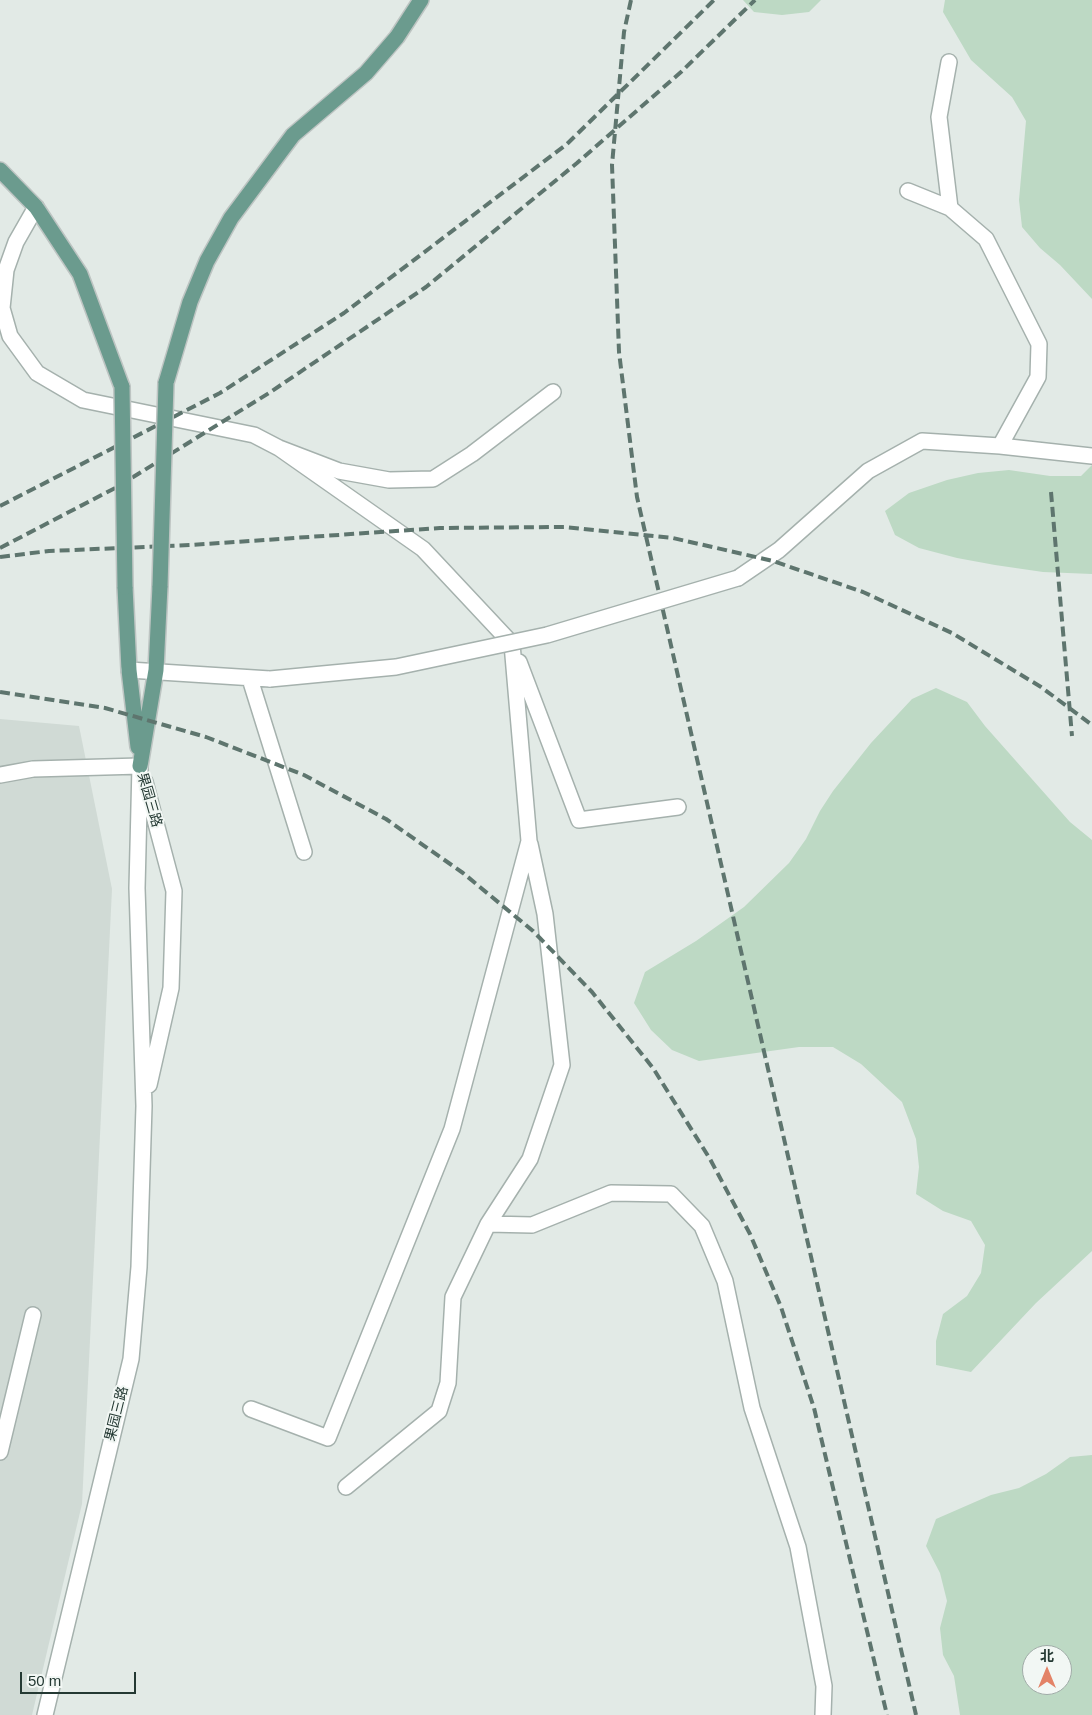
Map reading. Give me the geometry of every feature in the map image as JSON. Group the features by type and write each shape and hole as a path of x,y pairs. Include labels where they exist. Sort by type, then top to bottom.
{"main road":[{"path":"140,766 156,670 166,383 190,302 207,261 231,218 293,135 366,74 398,37 421,0"},
{"path":"0,170 36,207 80,274 122,388 125,587 130,670 140,766"}],"street":[{"path":"949,62 939,117 950,208"},
{"path":"908,191 950,208 986,239 1039,344 1038,377 1000,446"},
{"path":"36,207 16,242 6,270 2,308 10,336 37,374 83,400 254,435 279,448 339,471 389,480 433,479 472,454 553,392"},
{"path":"130,670 156,670 250,679 270,679 406,665 547,635 738,578 779,550 868,471 922,441 1000,446 1092,456"},
{"path":"279,448 424,549 512,644 580,820 678,807"},
{"path":"346,1487 439,1411 448,1383 453,1297 488,1224 530,1159 562,1065 546,914 529,840 512,644"},
{"path":"250,679 304,852"},
{"path":"0,775 33,769 140,766"},
{"name":"果园三路","path":"44,1715 131,1359 139,1267 144,1106 137,888 140,766"},
{"name":"果园三路","path":"140,766 174,890 171,988 144,1106"},
{"path":"251,1409 328,1438 452,1129 529,840"},
{"path":"488,1224 532,1225 611,1193 671,1194 702,1226 724,1281 752,1408 798,1547 824,1686 823,1715"},
{"path":"0,1452 33,1315"}],"shaded area":[{"path":"0,719 79,726 112,889 82,1504 32,1715 0,1715"}],"green space":[{"path":"743,0 821,0 809,12 782,15 754,12"},
{"path":"945,0 1092,0 1092,299 1060,265 1040,248 1022,227 1019,200 1026,121 1012,97 971,60 943,12"},
{"path":"1092,465 1092,574 1043,572 995,565 919,548 895,535 885,511 909,493 947,480 978,473 1009,470 1050,476 1081,476"},
{"path":"936,688 967,702 985,726 1070,822 1092,840 1092,1251 1036,1303 971,1372 936,1365 936,1341 943,1314 967,1296 981,1273 985,1245 971,1221 943,1211 916,1194 919,1167 916,1139 902,1102 861,1064 833,1047 799,1047 699,1061 672,1050 651,1030 634,1003 645,972 696,941 744,907 789,863 806,839 820,811 833,791 871,743 912,699"},
{"path":"1092,1455 1092,1715 960,1715 954,1676 943,1655 940,1628 947,1601 940,1573 926,1546 936,1519 991,1495 1019,1488 1046,1474 1070,1457"}],"railway":[{"path":"631,0 624,32 612,165 619,352 637,497 916,1715"},
{"path":"0,506 220,393 344,313 567,144 714,0"},
{"path":"0,548 117,487 269,393 426,287 577,163 681,72 755,0"},
{"path":"1051,492 1072,736"},
{"path":"0,557 49,551 191,545 440,528 564,527 673,538 773,561 863,592 952,633 1041,687 1092,725"},
{"path":"0,692 105,708 206,737 304,775 386,819 463,873 533,931 592,992 653,1068 710,1159 750,1234 781,1307 814,1408 887,1715"}]}
